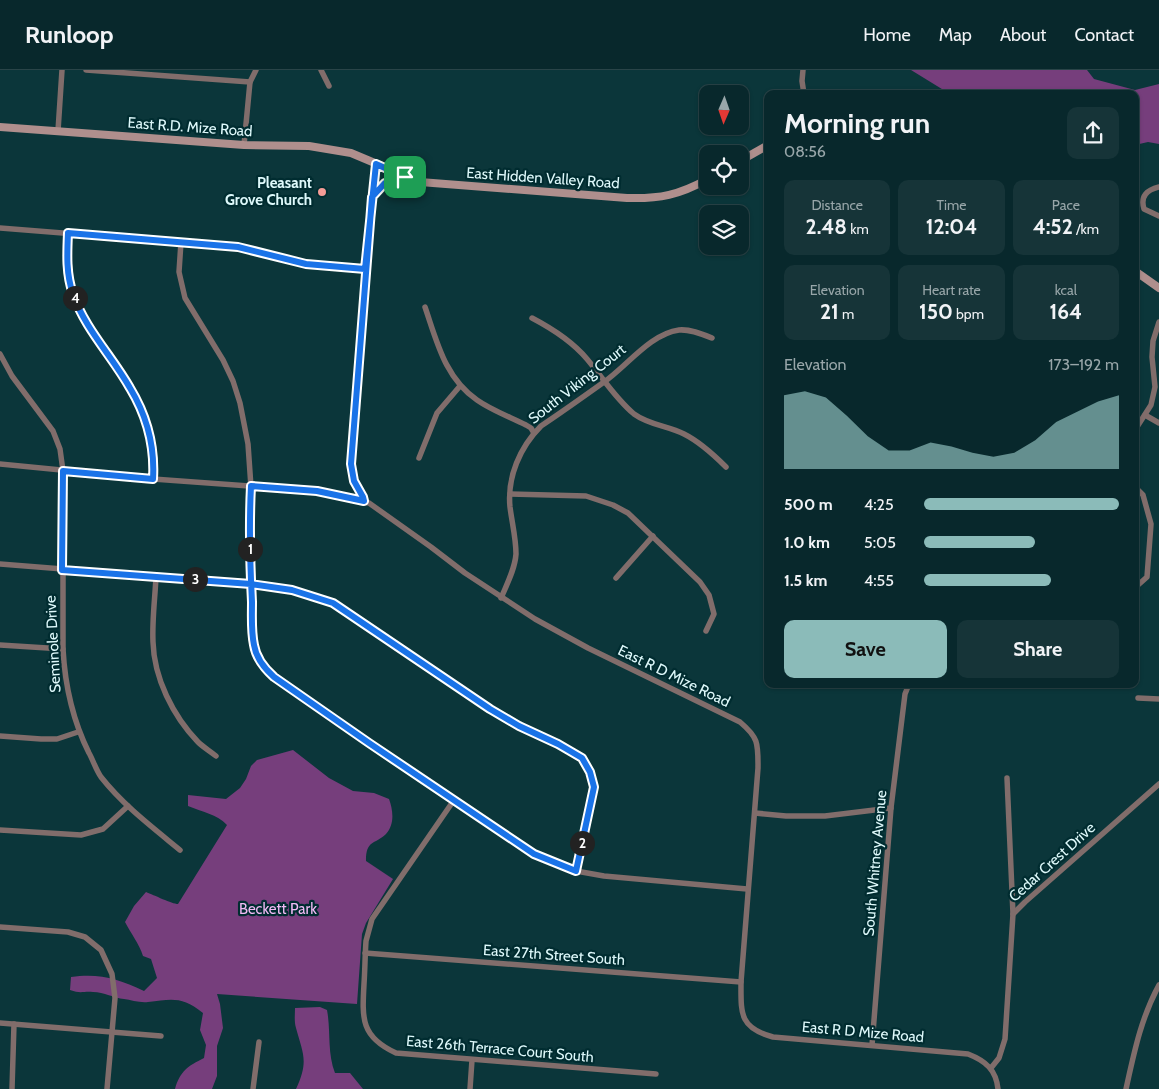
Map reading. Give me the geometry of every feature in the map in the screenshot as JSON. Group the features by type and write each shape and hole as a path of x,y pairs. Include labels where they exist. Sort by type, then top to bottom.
{"main road":[{"name":"East R.D. Mize Road","path":"0,126 244,145 309,146 351,153 376,164"},
{"path":"749,156 764,147"},
{"name":"East Hidden Valley Road","path":"376,164 420,182 627,198 654,199 689,189 699,184"},
{"path":"1139,274 1159,288"}],"street":[{"path":"58,131 62,70"},
{"path":"86,70 154,72 250,82"},
{"path":"244,145 250,82 256,70"},
{"path":"321,70 329,86"},
{"path":"803,70 803,90"},
{"path":"364,501 354,481 351,464 365,269 376,164"},
{"path":"372,197 385,183 405,177"},
{"path":"1159,186 1149,190 1144,195 1142,201 1144,209 1159,216"},
{"path":"0,228 238,247 306,264 365,269"},
{"path":"68,233 67,264 73,293 81,312 102,348 130,388 141,410 152,445 153,479"},
{"path":"181,242 179,272 185,298 223,360 240,403 248,444 251,486 249,528 254,644 258,658 266,670 369,743 534,854 576,871 604,876 747,889"},
{"path":"425,307 444,362 460,386 478,401 526,425 534,433"},
{"path":"532,318 551,328 572,344 586,358 618,400 637,416 652,424 683,434 702,445 726,467"},
{"path":"1139,425 1151,405 1155,387 1152,349 1154,335 1159,322"},
{"name":"South Viking Court","path":"500,598 512,572 516,556 510,494 512,477 519,455 534,433 541,426 623,368 644,346 664,335 682,330 701,333 712,338"},
{"name":"Seminole Drive","path":"0,354 12,376 53,430 60,449 63,471 64,675 78,732 100,775 128,806 180,850"},
{"path":"419,458 437,413 460,386"},
{"path":"1146,415 1159,423"},
{"path":"0,464 153,479 317,491 364,501"},
{"path":"1139,490 1143,495 1151,524 1147,577 1139,584"},
{"path":"510,494 586,496 613,505 628,513 692,573 708,595 714,614 706,631"},
{"name":"East R D Mize Road","path":"364,501 500,598 588,648 740,722 750,730 758,743 758,768 741,982 742,1011 750,1027 758,1033 773,1037 968,1054 976,1057 991,1068"},
{"path":"616,578 653,536"},
{"path":"0,564 251,584 292,590 333,603 490,709 582,758 590,772 594,787 576,871"},
{"path":"156,577 153,643 161,681 169,702 180,721 198,742 216,756"},
{"path":"0,645 63,649"},
{"name":"South Whitney Avenue","path":"872,1045 892,808 905,694 907,688"},
{"path":"1138,698 1159,699"},
{"path":"0,736 49,739 78,732"},
{"path":"1007,778 1013,914"},
{"name":"Cedar Crest Drive","path":"991,1068 999,1058 1005,1039 1013,914 1024,902 1159,784"},
{"name":"East 26th Terrace Court South","path":"454,800 372,919 368,930 365,953 362,1015 367,1028 381,1046 396,1053 656,1074"},
{"path":"0,830 81,835 103,829 128,806"},
{"path":"755,813 786,816 825,816 892,808"},
{"path":"0,927 68,932 90,940 104,955 112,974 115,998 107,1089"},
{"name":"East 27th Street South","path":"365,953 741,982"},
{"path":"1126,1089 1136,1042 1151,1000 1159,985"},
{"path":"0,1024 161,1036"},
{"path":"12,1089 14,1024"},
{"path":"253,1089 259,1042"},
{"path":"470,1089 472,1060"},
{"path":"991,1068 995,1075 998,1089"}],"green space":[{"path":"911,70 1087,70 1094,79 1135,90 944,90"},
{"path":"1159,84 1159,144 1148,142 1139,144 1139,90 1135,90"},
{"name":"Beckett Park","path":"293,750 329,778 353,791 374,793 389,799 392,812 391,826 386,834 369,846 366,861 393,879 366,923 362,934 357,1004 217,994 223,1028 217,1046 217,1076 212,1089 175,1089 182,1073 204,1058 206,1045 200,1030 203,1013 183,1001 142,1002 97,992 70,990 71,977 91,976 109,978 144,991 157,978 151,959 143,956 125,922 134,906 146,892 178,904 227,825 214,816 188,806 188,795 226,799 240,788 251,766 257,760"},
{"path":"320,1007 327,1010 331,1057 335,1073 350,1073 363,1089 296,1089 304,1058 295,1025 295,1008"}],"place":[{"name":"Pleasant Grove Church","path":"322,192"}],"route":[{"path":"405,177 376,164 372,197 365,269 281,260 254,250 238,247 68,233 67,264 73,293 81,312 102,348 130,388 141,410 149,430 154,464 153,479 63,471 62,570 251,584 292,590 333,603 490,709 582,758 593,779 594,787 576,871 534,854 274,677 266,670 258,658 254,644 251,584 249,528 251,486 317,491 364,501 354,481 351,464 372,197 385,183 405,177"}]}
